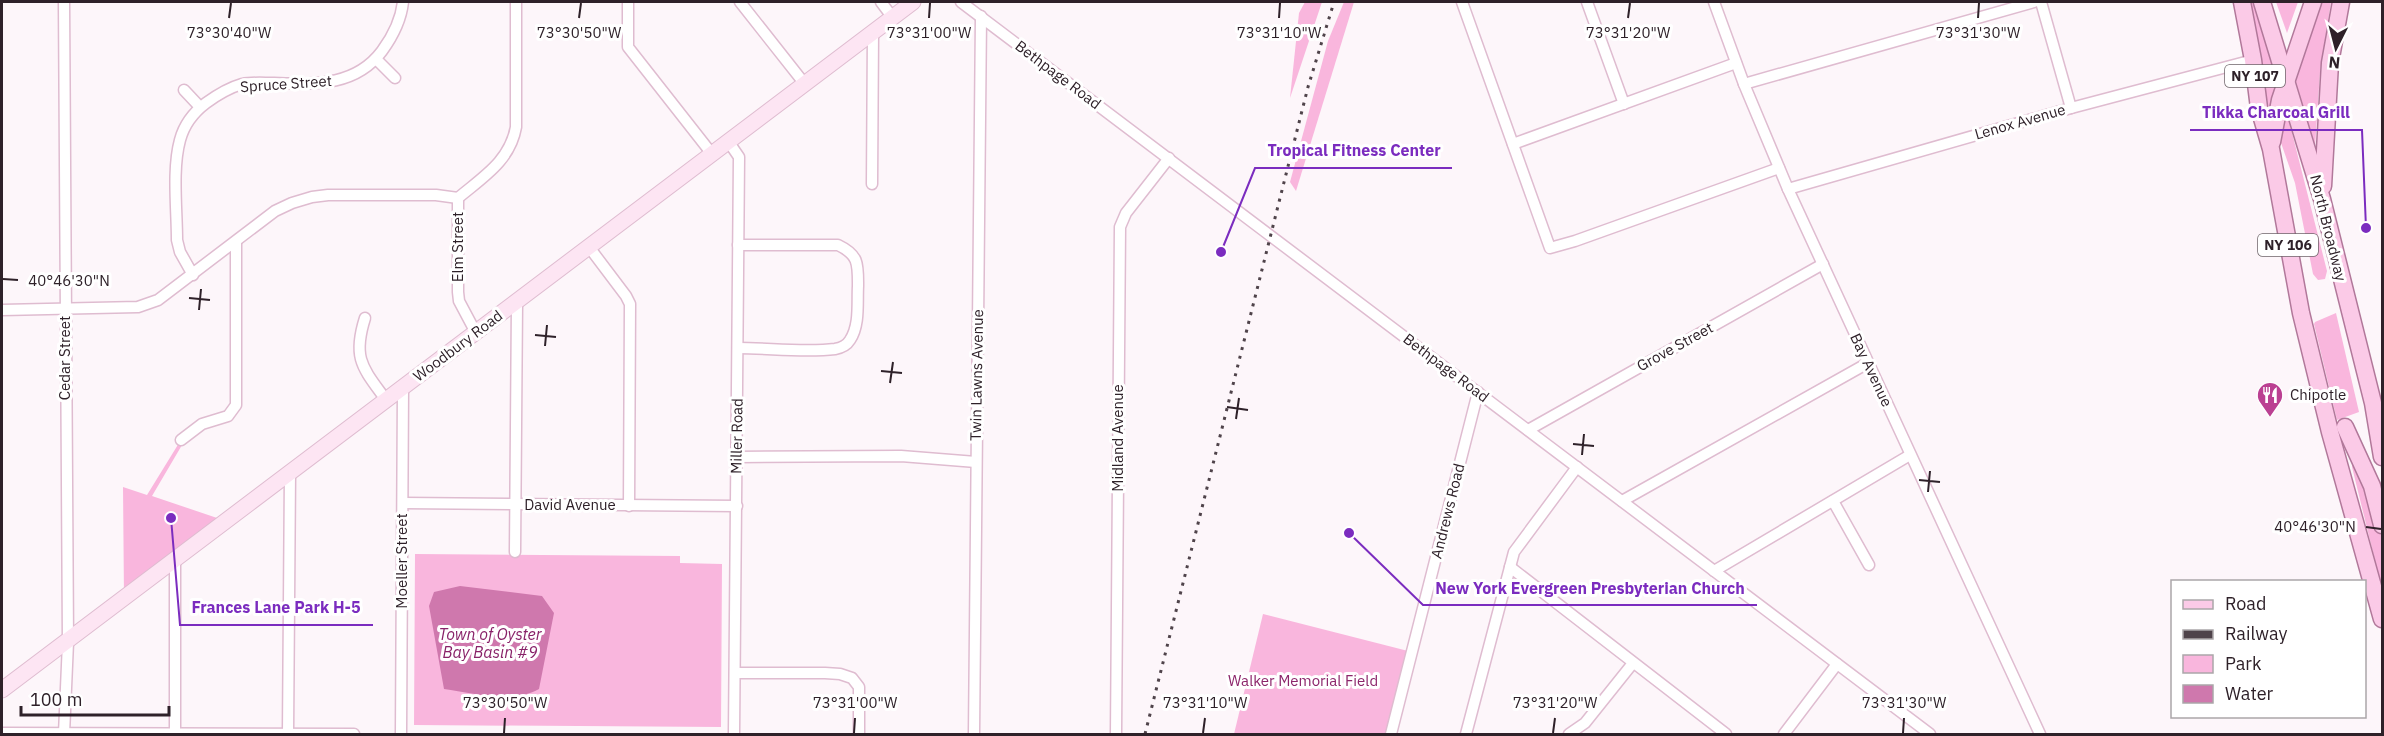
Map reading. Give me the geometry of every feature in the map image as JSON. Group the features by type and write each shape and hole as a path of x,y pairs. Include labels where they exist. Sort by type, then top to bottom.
{"main road":[{"name":"Woodbury Road","path":"2,690 913,2"},
{"name":"NY 107","path":"2241,2 2253,60 2259,108 2271,149"},
{"name":"North Broadway","path":"2262,2 2322,199 2373,403 2382,457"},
{"name":"NY 106","path":"2313,2 2286,81 2275,120 2271,149 2301,313 2330,432 2382,617"},
{"name":"NY 106","path":"2322,199 2330,63 2341,2"},
{"path":"2344,428 2372,486 2382,525"}],"street":[{"name":"Cedar Street","path":"64,2 68,642 64,734"},
{"name":"Spruce Street","path":"193,275 180,252 177,240 177,165 180,140 188,122 200,107 219,93 242,84 320,84 355,75 376,59 391,39 399,22 403,2"},
{"name":"Elm Street","path":"476,333 459,301 458,198 498,165 509,152 514,141 516,128 516,2"},
{"path":"628,2 628,47 712,154"},
{"path":"740,2 804,83"},
{"path":"881,2 893,18"},
{"name":"Bethpage Road","path":"962,2 1930,735"},
{"path":"1462,2 1550,248 1779,168"},
{"path":"1587,2 1624,104"},
{"name":"Bay Avenue","path":"1714,2 1744,84 1788,189 2040,735"},
{"path":"1744,84 2034,2"},
{"path":"2041,2 2071,108"},
{"name":"Twin Lawns Avenue","path":"974,735 981,16"},
{"path":"872,184 873,31"},
{"path":"376,59 395,78"},
{"name":"Lenox Avenue","path":"1788,189 2071,108 2253,60"},
{"path":"1513,144 1736,63"},
{"path":"184,90 200,107"},
{"name":"Miller Road","path":"728,141 739,158 735,735"},
{"name":"Midland Avenue","path":"1116,735 1120,227 1126,213 1168,158"},
{"path":"2,310 138,308 158,300 275,211 312,197 436,195 458,198"},
{"path":"182,440 202,424 228,416 236,405 236,242"},
{"path":"738,244 838,245 849,251 856,259 858,286 856,327 849,341 842,347 825,349 738,348"},
{"path":"589,247 630,304 628,506"},
{"name":"Grove Street","path":"1528,430 1823,264"},
{"path":"515,552 517,302"},
{"path":"365,318 360,333 359,356 367,373 386,400"},
{"path":"1622,501 1868,363"},
{"name":"Moeller Street","path":"401,735 403,387"},
{"name":"Andrews Road","path":"1391,735 1478,392"},
{"path":"737,457 901,456 976,462"},
{"path":"1714,571 1910,456"},
{"path":"1466,735 1514,552 1577,467"},
{"path":"288,734 290,472"},
{"path":"1833,501 1869,565"},
{"name":"David Avenue","path":"403,503 736,506"},
{"path":"175,559 175,734"},
{"path":"1510,567 1726,735"},
{"path":"1569,735 1585,723 1633,663"},
{"path":"1784,735 1837,664"},
{"path":"736,673 825,673 852,678 859,687 858,735"},
{"path":"2,733 354,735"}],"green space":[{"path":"1305,2 1322,2 1290,98 1299,13"},
{"path":"1344,2 1354,2 1296,191 1290,182 1328,41"},
{"path":"2246,2 2253,2 2261,17 2278,82 2270,108 2267,108"},
{"path":"2276,2 2298,2 2287,33"},
{"path":"2319,2 2331,2 2320,72 2315,148 2290,83"},
{"path":"2286,109 2327,271 2325,279 2318,280 2313,274 2295,183 2279,137"},
{"path":"2336,313 2359,412 2337,420 2314,324"},
{"path":"179,443 182,445 152,496 226,521 124,598 123,487 147,495"},
{"path":"2353,461 2371,497 2382,538 2382,589 2352,467"},
{"path":"415,554 680,556 680,563 722,564 721,727 414,725"},
{"name":"Walker Memorial Field","path":"1263,614 1412,652 1389,734 1234,734"}],"water":[{"name":"Town of Oyster Bay Basin #9","path":"460,586 542,596 554,613 539,689 518,696 505,697 444,689 429,606 434,592"}],"railway":[{"path":"1145,734 1308,87 1334,2"}],"place":[{"name":"Tikka Charcoal Grill","path":"2366,228"},
{"name":"Tropical Fitness Center","path":"1221,252"},
{"name":"Chipotle","path":"2270,418"},
{"name":"Frances Lane Park H-5","path":"171,518"},
{"name":"New York Evergreen Presbyterian Church","path":"1349,533"}]}
